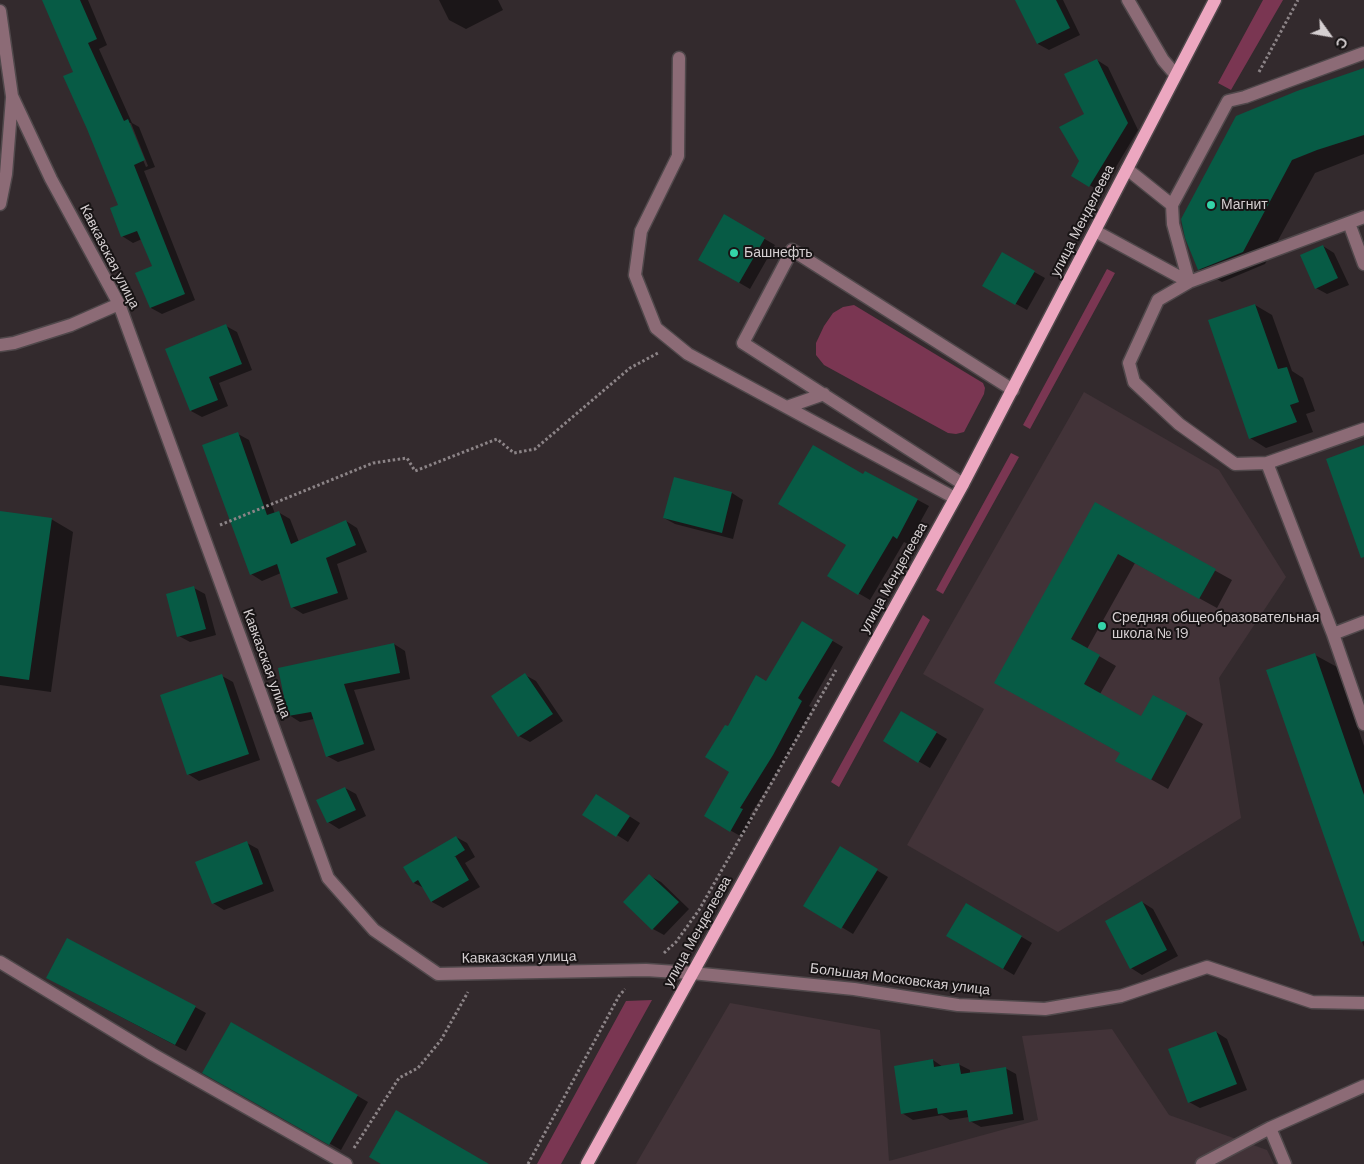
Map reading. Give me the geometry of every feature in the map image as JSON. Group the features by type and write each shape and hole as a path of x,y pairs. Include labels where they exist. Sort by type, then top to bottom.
{"main road":[{"name":"улица Менделеева","path":"588,1164 963,484 1215,0"}],"street":[{"path":"1128,0 1162,60 1175,74"},
{"name":"Кавказская улица","path":"0,11 12,96 0,204"},
{"path":"1189,282 1173,224 1172,205 1228,101 1245,97 1364,53"},
{"path":"679,58 678,156 641,230 635,275 656,328 688,354 955,498"},
{"name":"Кавказская улица","path":"12,96 51,179 119,304 328,878 374,930 438,974 646,970 692,973"},
{"path":"1127,169 1172,205"},
{"path":"1364,217 1189,282 1158,300 1129,363 1134,382 1179,424 1235,464 1268,463 1364,429"},
{"path":"1349,223 1364,264"},
{"path":"1095,231 1189,282"},
{"path":"963,484 743,343 792,250 1013,390"},
{"path":"0,345 14,343 71,325 119,304"},
{"path":"787,407 824,394"},
{"path":"1268,463 1334,634 1359,692 1364,724"},
{"path":"1334,634 1364,622"},
{"path":"0,962 152,1054 345,1164"},
{"name":"Большая Московская улица","path":"692,973 854,989 958,1005 1045,1009 1121,996 1207,967 1312,1002 1364,1003"},
{"path":"1202,1164 1270,1128 1364,1086"},
{"path":"1270,1128 1285,1164"}],"path":[{"path":"1245,97 1298,0"},
{"path":"202,532 373,463 407,458 415,471 497,439 514,453 535,449 630,368 676,343"},
{"path":"528,1164 619,996 676,942 699,910 840,663"},
{"path":"345,1164 400,1078 418,1068 441,1040 469,991 482,974"}],"shaded area":[{"path":"1263,0 1283,0 1231,90 1218,83"},
{"path":"1107,269 1115,273 1030,429 1023,425"},
{"path":"854,305 983,383 985,388 984,394 964,432 948,433 824,365 816,355 816,343 824,326 833,313 843,307"},
{"name":"Средняя общеобразовательная школа № 19","path":"1084,392 1219,470 1286,577 1219,678 1241,818 1058,932 907,845 984,709 923,674"},
{"path":"1011,453 1019,457 943,594 936,590"},
{"path":"923,615 930,620 839,787 831,782"},
{"path":"652,1000 561,1164 537,1164 626,1001"},
{"path":"730,1003 880,1030 889,1161 1038,1120 1022,1036 1112,1029 1169,1115 1267,1150 1274,1164 636,1164"}],"building":[{"path":"42,0 80,0 97,39 88,43 124,121 128,119 145,160 134,165 185,294 150,308 135,273 152,266 137,231 121,237 110,208 118,205 63,76 73,72"},
{"path":"1015,0 1056,0 1070,28 1037,44"},
{"path":"1097,59 1128,123 1089,187 1071,176 1079,161 1059,127 1084,114 1064,74"},
{"path":"1364,68 1364,135 1292,160 1243,252 1198,270 1185,238 1181,219 1236,116 1297,91"},
{"path":"724,214 765,238 739,283 698,260"},
{"path":"1323,245 1338,278 1315,289 1300,255"},
{"path":"1002,252 1035,271 1015,305 982,286"},
{"path":"1255,304 1278,369 1287,367 1299,402 1290,405 1297,422 1249,439 1208,320"},
{"path":"226,324 242,364 209,377 218,400 190,411 165,349"},
{"path":"238,432 267,515 279,511 291,544 346,520 356,545 326,558 338,593 291,608 277,564 250,575 202,445"},
{"path":"813,445 863,474 865,471 918,499 897,539 893,536 858,595 827,576 846,545 778,504"},
{"path":"1364,445 1364,557 1361,558 1326,459"},
{"path":"674,477 732,492 722,533 663,518"},
{"path":"1095,502 1216,569 1199,599 1118,554 1071,639 1100,655 1084,684 1141,716 1153,695 1187,713 1151,780 1115,761 1120,753 994,683"},
{"path":"0,511 52,518 29,680 0,676"},
{"path":"194,586 206,629 177,637 166,594"},
{"path":"802,621 833,640 798,698 802,701 773,755 740,808 743,809 730,832 704,816 729,772 705,757 725,725 728,726 756,675 766,681"},
{"path":"394,643 400,673 344,684 364,744 326,757 311,712 288,716 278,668"},
{"path":"1315,653 1364,795 1364,941 1361,942 1266,670"},
{"path":"525,673 553,714 518,737 491,696"},
{"path":"222,674 249,754 187,775 160,695"},
{"path":"901,711 937,732 918,763 883,741"},
{"path":"345,787 356,810 327,823 316,800"},
{"path":"596,794 630,816 616,837 582,815"},
{"path":"456,836 465,850 455,856 469,880 431,902 418,880 413,883 403,867"},
{"path":"247,841 263,884 212,904 195,862"},
{"path":"840,846 878,869 841,929 803,906"},
{"path":"649,874 679,902 652,930 623,902"},
{"path":"1142,901 1167,950 1130,969 1105,921"},
{"path":"966,903 1022,936 1003,969 946,936"},
{"path":"67,938 196,1006 175,1045 46,978"},
{"path":"231,1022 358,1095 329,1145 202,1073"},
{"path":"1216,1031 1237,1084 1188,1103 1168,1049"},
{"path":"933,1059 934,1067 959,1063 961,1074 1006,1067 1013,1114 969,1122 967,1110 938,1114 937,1108 901,1114 894,1066"},
{"path":"396,1110 489,1164 381,1164 369,1157"}],"place":[{"name":"Магнит","path":"1211,205"},
{"name":"Башнефть","path":"734,253"},
{"name":"Средняя общеобразовательная школа № 19","path":"1102,626"}]}
